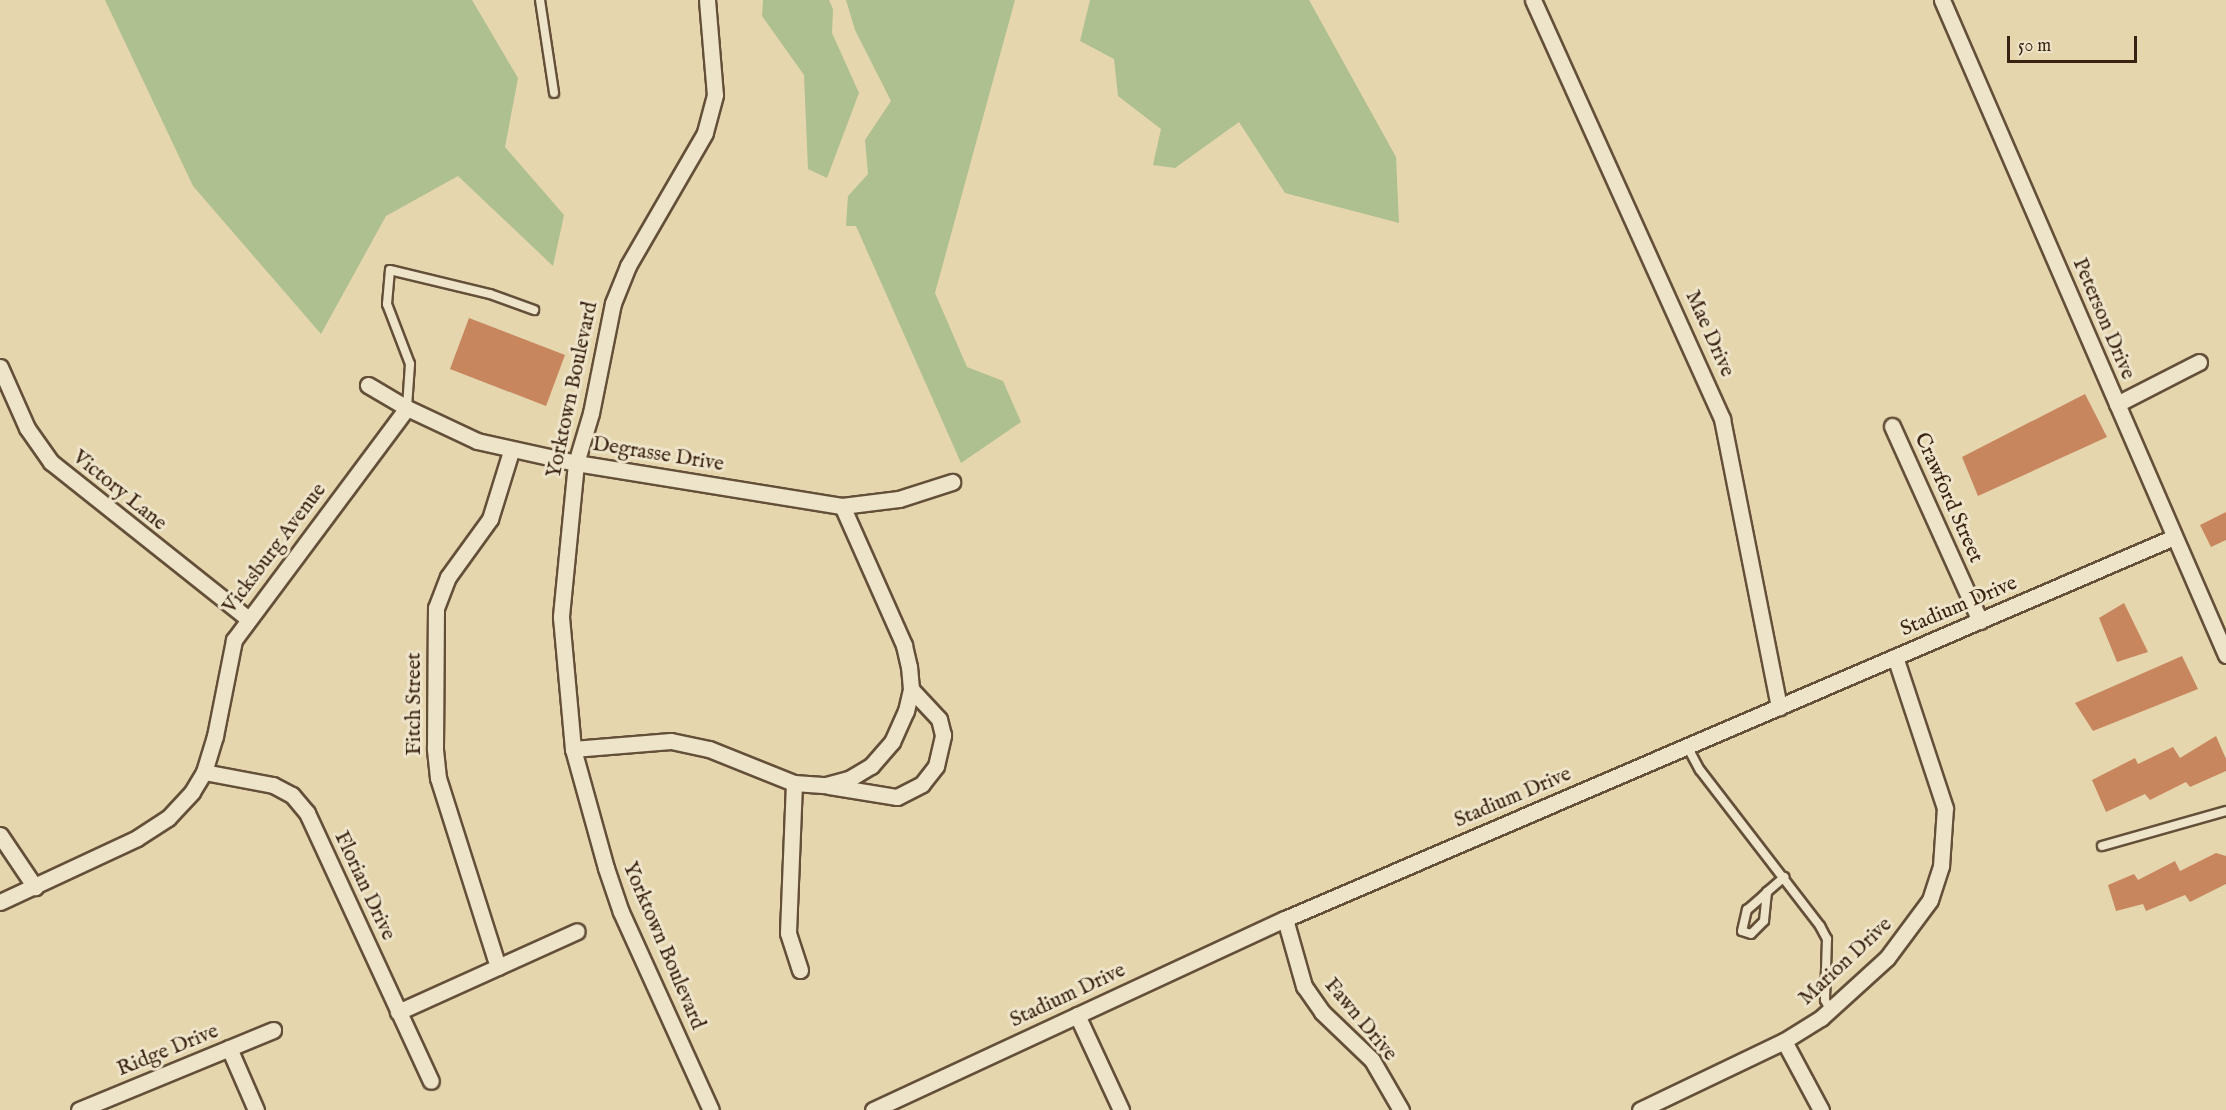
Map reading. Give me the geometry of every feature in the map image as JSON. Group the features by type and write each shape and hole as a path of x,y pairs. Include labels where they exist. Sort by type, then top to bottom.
{"street":[{"name":"Yorktown Boulevard","path":"707,0 715,95 707,123 689,164 620,284 576,463 561,617 573,749 621,912 711,1110"},
{"name":"Mae Drive","path":"1533,0 1722,419 1779,707"},
{"name":"Peterson Drive","path":"1942,0 2226,655"},
{"path":"2117,404 2199,362"},
{"name":"Victory Lane","path":"0,367 27,428 51,462 247,618"},
{"name":"Degrasse Drive","path":"368,385 442,426 511,451 576,463 842,506 899,499 952,482"},
{"name":"Vicksburg Avenue","path":"0,902 137,838 168,818 192,792 204,772 215,736 234,640 247,618 406,408"},
{"name":"Crawford Street","path":"1892,426 1980,621"},
{"name":"Fitch Street","path":"498,967 438,778 435,748 436,608 448,577 490,519 511,451"},
{"path":"826,785 849,779 871,766 892,742 912,689 904,645 842,506"},
{"name":"Stadium Drive","path":"873,1110 1285,919 2174,537"},
{"name":"Marion Drive","path":"1784,1041 1830,1010 1907,935 1930,900 1941,866 1945,808 1895,657"},
{"path":"573,749 671,741 709,749 794,783 826,785 897,797 922,784 936,766 943,735 939,719 912,689"},
{"name":"Florian Drive","path":"204,772 273,785 292,795 307,813 431,1081"},
{"path":"794,783 788,933 800,970"},
{"path":"0,836 35,887"},
{"name":"Fawn Drive","path":"1285,919 1304,986 1322,1012 1372,1060 1401,1110"},
{"path":"398,1012 577,931"},
{"path":"1077,1015 1121,1110"},
{"name":"Ridge Drive","path":"79,1110 273,1030"},
{"path":"1640,1110 1784,1041 1821,1110"},
{"path":"229,1048 256,1110"}],"lane":[{"path":"540,0 554,93"},
{"path":"406,408 410,364 387,304 390,270 490,294 534,310"},
{"path":"1687,746 1700,770 1784,877 1827,939 1825,1000 1830,1010"},
{"path":"2102,846 2226,811"},
{"path":"1767,892 1764,921 1751,933 1742,931 1748,910 1767,892 1784,877"}],"green space":[{"path":"105,0 472,0 518,78 505,147 564,215 553,266 458,176 386,216 321,334 193,186"},
{"path":"763,0 829,0 833,9 832,33 859,93 827,178 808,169 804,75 762,16"},
{"path":"846,0 1015,0 935,293 967,367 1003,381 1021,422 961,463 856,226 846,226 848,196 868,174 865,140 891,101 855,30"},
{"path":"1090,0 1309,0 1396,157 1399,223 1285,193 1239,122 1175,168 1153,165 1161,129 1118,96 1114,59 1080,41"}],"building":[{"path":"469,318 565,355 546,406 450,369"},
{"path":"2085,394 2107,437 1978,496 1962,457"},
{"path":"2226,512 2226,540 2211,547 2200,525"},
{"path":"2124,603 2148,652 2117,662 2099,618"},
{"path":"2182,656 2198,689 2093,731 2075,703"},
{"path":"2216,736 2226,759 2226,771 2190,787 2186,782 2150,800 2145,794 2106,812 2092,780 2135,758 2138,764 2173,747 2180,758"},
{"path":"2216,853 2226,856 2226,884 2190,902 2185,895 2146,911 2143,904 2116,911 2108,885 2134,874 2138,880 2175,861 2180,871"}]}
